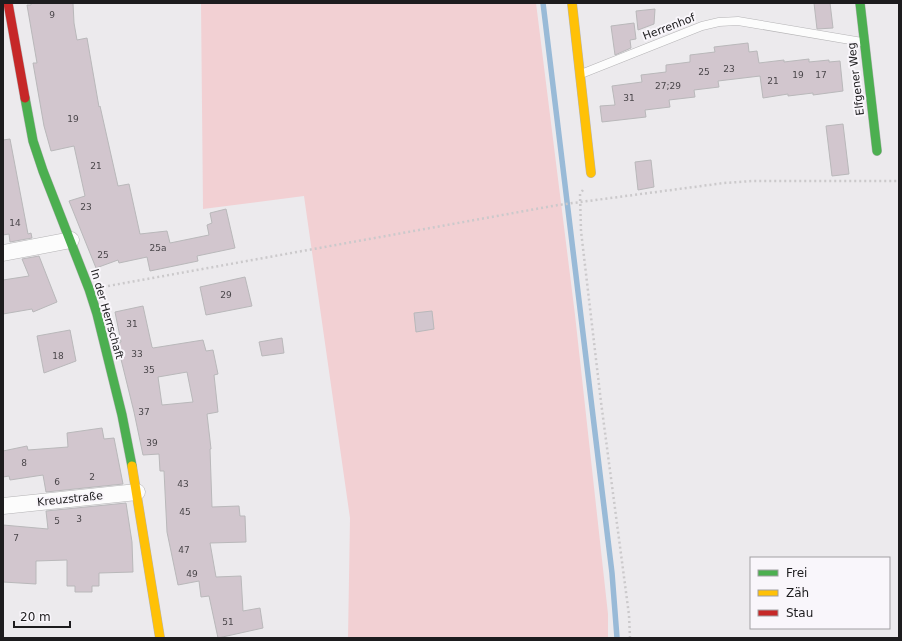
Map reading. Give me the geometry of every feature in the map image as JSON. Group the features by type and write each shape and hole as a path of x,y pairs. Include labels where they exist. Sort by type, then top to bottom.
{"street":[{"name":"In der Herrschaft","path":"8,3 33,141 43,171 89,289 97,314 122,415 137,492 160,638"},
{"path":"572,3 591,173"},
{"name":"Elfgener Weg","path":"860,3 877,151"},
{"path":"3,254 71,240"},
{"name":"Kreuzstraße","path":"3,506 137,492"}],"lane":[{"name":"Herrenhof","path":"580,74 702,26 719,22 738,21 864,42"}],"path":[{"path":"89,289 558,205 738,181 899,181"},
{"path":"581,203 581,231 601,402 628,608 630,638"}],"shaded area":[{"path":"201,3 536,3 575,315 608,614 608,638 348,638 350,518 304,196 203,209"}],"building":[{"path":"31,3 73,3 77,40 87,38 99,107 100,106 118,186 129,184 140,234 167,231 170,243 209,235 207,225 212,223 210,213 226,209 235,248 197,256 198,261 150,271 147,257 119,263 118,260 96,268 69,201 85,196 74,146 51,151 44,126 33,63 37,63 27,5 31,5"},
{"path":"814,3 830,3 833,28 817,29"},
{"path":"655,9 654,24 638,30 636,11"},
{"path":"634,23 636,39 630,40 631,48 615,55 611,26"},
{"path":"748,43 749,52 757,51 759,63 809,59 809,62 829,60 829,62 840,61 843,91 813,95 813,93 788,96 788,94 763,98 760,76 718,81 719,87 694,90 695,97 669,100 670,107 645,110 646,117 602,122 600,106 615,105 612,86 642,82 641,75 666,72 666,65 690,62 690,55 715,52 714,47"},
{"path":"843,124 849,174 832,176 826,126"},
{"path":"10,139 28,234 31,233 32,238 10,242 9,234 3,235 3,140"},
{"path":"651,160 654,187 638,190 635,162"},
{"path":"39,256 57,302 33,312 32,309 3,314 3,280 29,276 22,259"},
{"path":"245,277 252,306 206,315 200,287"},
{"path":"143,306 153,348 203,340 206,351 213,350 218,374 214,375 218,412 207,414 211,449 212,507 239,506 240,516 245,516 246,542 210,543 216,577 241,576 243,611 260,608 263,628 218,638 209,596 201,597 199,581 178,585 167,532 164,471 160,471 159,454 143,455 117,343 121,342 115,312","holes":["187,372 193,402 162,405 158,377"]},
{"path":"432,311 434,329 416,332 414,313"},
{"path":"70,330 76,361 44,373 37,336"},
{"path":"282,338 284,353 262,356 259,342"},
{"path":"102,428 104,439 114,438 123,484 46,492 43,475 10,480 9,476 3,477 3,451 27,446 28,450 68,447 67,433"},
{"path":"126,503 132,542 133,572 99,573 99,586 92,586 92,592 75,592 75,586 67,586 67,560 36,561 36,584 3,582 3,525 48,529 46,511"}],"waterway":[{"path":"543,3 612,573 617,638"}],"traffic: fast":[{"path":"860,3 877,151"},
{"path":"25,98 33,141 97,314 122,415 132,466"}],"traffic: slow":[{"path":"572,3 591,173"},
{"path":"132,466 160,638"}],"traffic: jam":[{"path":"8,3 25,98"}]}
